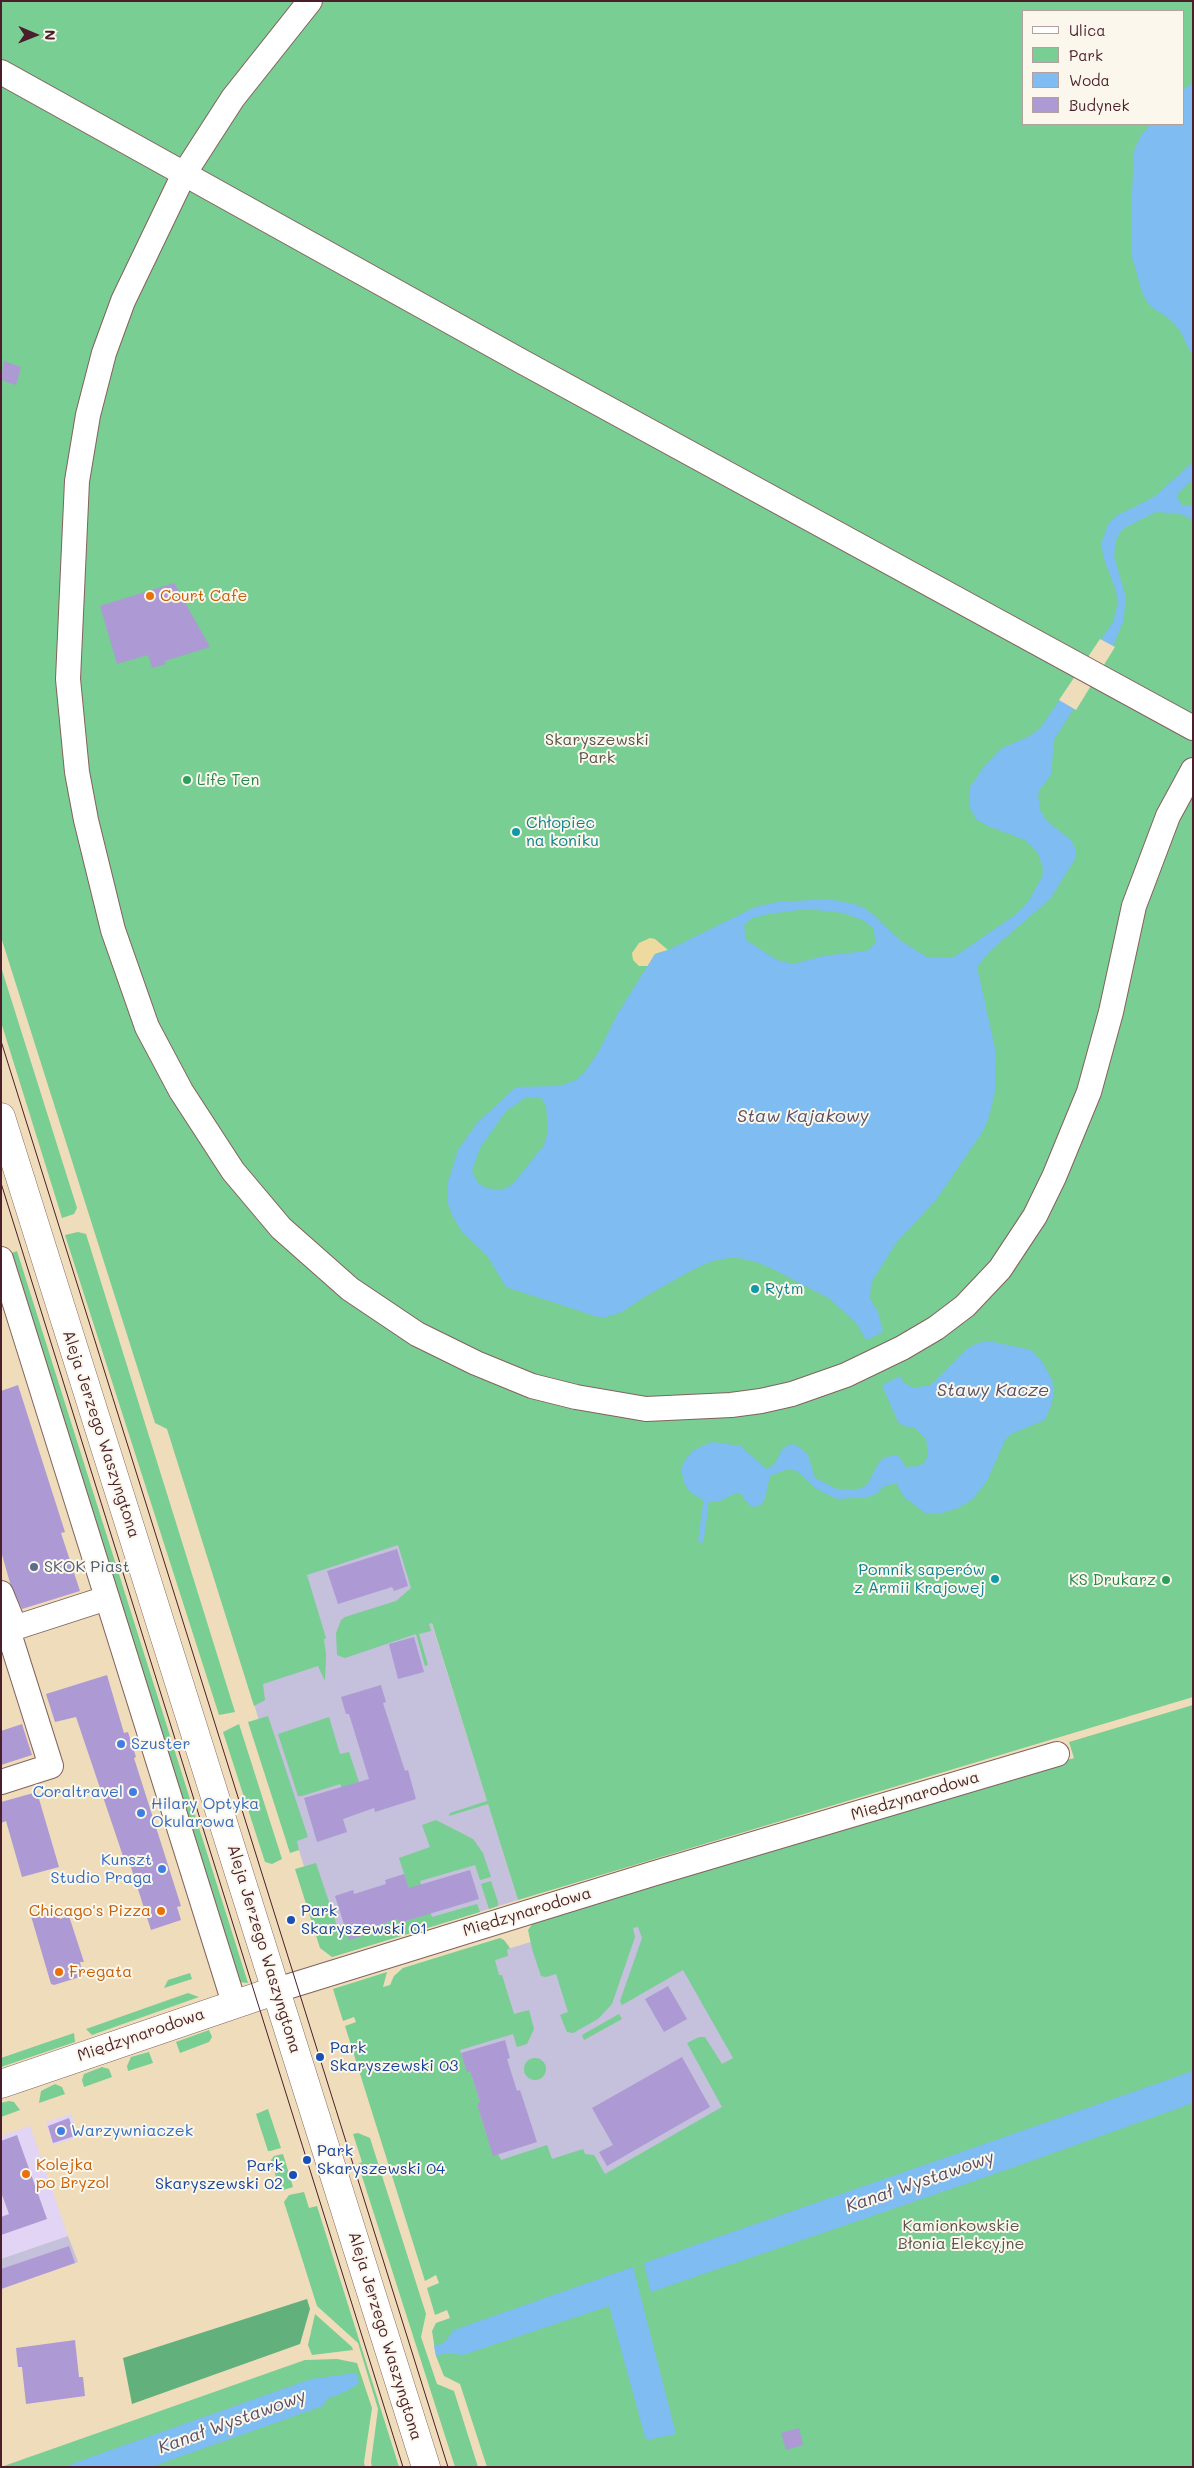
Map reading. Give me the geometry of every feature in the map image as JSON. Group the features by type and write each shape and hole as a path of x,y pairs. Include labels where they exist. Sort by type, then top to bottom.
{"main road":[{"name":"Aleja Jerzego Waszyngtona","path":"1,1118 426,2467"},
{"name":"Międzynarodowa","path":"1,2084 234,2003 277,1990"}],"street":[{"path":"310,1 233,98 184,174 123,302 104,353 88,414 77,481 68,679 77,772 86,820 113,930 147,1026 181,1091 233,1171 281,1228 350,1289 417,1334 476,1363 532,1386 610,1404 646,1409 672,1409 761,1401 821,1385 902,1348 936,1328 965,1306 1000,1270 1034,1216 1054,1177 1091,1084 1111,1012 1134,906 1168,816 1193,770"},
{"path":"1,72 1193,728"},
{"path":"1,1259 7,1301 107,1598 234,2003"},
{"path":"1,1593 16,1627"},
{"path":"1,1782 51,1766 8,1630 107,1598"},
{"name":"Międzynarodowa","path":"277,1990 643,1877 1057,1754"}],"shaded area":[{"path":"403,1531 518,1900 332,1957 245,1675 325,1646 299,1564"},
{"path":"662,1902 778,2094 630,2177 502,2190 406,1980"},
{"name":"Warzywniaczek","path":"71,2114 79,2137 53,2145 46,2122"},
{"path":"30,2126 68,2236 1,2259 1,2136"},
{"path":"68,2236 78,2262 1,2289 1,2259"}],"green space":[{"name":"Skaryszewski Park","path":"1,1 1193,1 1193,1697 518,1900 488,1804 449,1816 450,1813 487,1801 432,1623 429,1624 431,1631 419,1634 428,1665 425,1666 416,1634 345,1658 337,1655 336,1633 341,1620 345,1617 396,1601 411,1588 398,1545 307,1575 326,1638 324,1639 326,1655 325,1681 318,1666 263,1684 265,1700 254,1706 167,1429 155,1423 1,937"},
{"path":"1,967 77,1208 74,1214 62,1218 1,1022"},
{"path":"78,1232 86,1234 235,1712 219,1715 65,1235"},
{"path":"17,1251 248,1983 239,1982 9,1254"},
{"name":"Kamionkowskie Błonia Elekcyjne","path":"1193,1705 1193,2467 487,2467 460,2384 444,2376 436,2356 432,2331 436,2323 450,2318 447,2310 435,2315 427,2288 439,2283 436,2275 425,2281 345,2026 356,2022 354,2017 343,2021 333,1989 387,1972 383,1987 390,1985 394,1976 403,1968 500,1938 504,1940 510,1948 507,1950 508,1956 495,1960 499,1975 502,1975 514,2014 529,2010 534,2029 527,2044 517,2047 513,2034 460,2050 467,2071 470,2071 480,2102 477,2104 493,2155 498,2154 501,2160 547,2145 552,2159 583,2149 585,2154 594,2155 605,2174 722,2107 687,2043 699,2037 705,2037 722,2064 733,2058 683,1970 622,2005 620,2001 642,1938 638,1927 633,1928 635,1937 612,2004 598,2019 573,2033 567,2032 560,2015 568,2012 556,1974 546,1977 541,1976 532,1949 528,1930 536,1919 1074,1758 1069,1742"},
{"path":"268,1716 308,1837 297,1841 299,1850 290,1853 248,1722"},
{"path":"329,1717 340,1754 349,1752 359,1782 342,1788 340,1784 298,1796 278,1734"},
{"path":"239,1724 282,1859 272,1864 265,1862 223,1732"},
{"path":"436,1820 473,1839 483,1853 491,1877 480,1880 475,1865 420,1881 432,1917 477,1904 480,1912 332,1957 320,1948 295,1869 316,1863 339,1932 346,1930 349,1939 366,1929 398,1919 400,1923 418,1917 399,1858 430,1847 422,1825"},
{"path":"491,1881 498,1906 489,1909 481,1884"},
{"path":"190,1973 192,1979 164,1988 168,1980"},
{"path":"188,1993 199,1997 92,2035 86,2029"},
{"path":"619,2014 622,2019 584,2040 582,2035"},
{"path":"209,2030 212,2037 209,2042 180,2053 176,2042"},
{"path":"74,2033 75,2042 1,2067 1,2058"},
{"path":"149,2052 153,2063 128,2071 127,2066 131,2057"},
{"path":"535,2058 543,2061 546,2069 543,2077 535,2080 527,2077 524,2069 527,2061"},
{"path":"102,2067 109,2069 112,2077 84,2087 82,2080 84,2074"},
{"path":"55,2084 62,2087 65,2094 39,2103 41,2091"},
{"path":"14,2102 20,2110 1,2117 1,2103"},
{"path":"268,2109 281,2148 270,2151 268,2151 256,2114"},
{"path":"358,2133 370,2138 426,2314 421,2337 437,2384 454,2391 478,2467 455,2467 358,2164 362,2162 353,2134"},
{"path":"283,2154 293,2187 280,2191 271,2160 274,2156"},
{"path":"304,2192 309,2208 317,2206 399,2467 372,2467 371,2462 378,2409 358,2343 317,2306 284,2202 289,2195"},
{"path":"307,2299 310,2309 300,2344 132,2404 123,2358"},
{"path":"315,2314 353,2350 312,2355 308,2345"},
{"path":"337,2359 357,2363 372,2408 364,2462 365,2467 1,2467 305,2360"}],"sand":[{"path":"650,938 655,939 668,950 655,954 648,966 639,966 633,960 632,953 639,943"}],"water":[{"path":"1193,82 1193,357 1179,329 1167,317 1150,306 1143,295 1132,257 1131,214 1134,151 1141,135 1150,125 1184,125 1184,89"},
{"name":"Staw Kajakowy","path":"1193,462 1193,479 1179,492 1177,497 1182,505 1193,505 1193,520 1180,514 1156,512 1126,527 1120,532 1116,540 1114,556 1126,598 1123,622 1113,646 1054,740 1051,775 1040,789 1038,795 1040,810 1047,821 1071,840 1076,850 1075,859 1050,899 990,951 977,967 996,1053 995,1091 989,1117 983,1131 936,1200 896,1243 871,1283 870,1299 878,1312 883,1332 866,1340 857,1324 830,1299 773,1269 756,1262 734,1257 712,1261 694,1269 622,1312 606,1317 598,1317 506,1287 488,1257 462,1232 448,1204 448,1182 458,1150 477,1123 516,1087 560,1086 576,1080 584,1073 599,1051 618,1013 655,954 668,950 755,907 778,902 828,899 864,908 901,941 927,957 954,957 1015,915 1028,902 1042,877 1043,868 1038,853 1025,840 988,826 976,819 969,806 970,787 983,768 1002,748 1030,736 1041,727 1113,622 1118,603 1101,544 1109,522 1118,515 1154,497","holes":["807,909 843,913 863,920 873,928 876,942 870,949 865,951 823,956 793,964 777,960 746,940 744,926 750,919 768,914","525,1098 541,1098 546,1106 548,1131 544,1145 513,1184 502,1190 486,1188 478,1183 472,1171 480,1148 506,1111"]},
{"name":"Stawy Kacze","path":"989,1341 1031,1350 1043,1363 1052,1380 1054,1392 1045,1420 1011,1434 1005,1440 987,1481 972,1500 958,1508 942,1513 925,1513 904,1497 896,1483 885,1486 874,1495 868,1497 837,1499 815,1488 797,1471 788,1469 770,1476 765,1498 762,1504 755,1507 750,1506 741,1494 736,1493 718,1502 706,1502 690,1492 684,1483 681,1469 685,1460 694,1450 712,1442 741,1446 766,1469 774,1465 783,1448 792,1444 798,1446 808,1455 815,1478 837,1489 859,1489 867,1485 883,1458 898,1455 906,1467 920,1466 925,1462 928,1454 926,1439 915,1428 904,1426 898,1422 882,1385 900,1376 903,1382 913,1388 931,1385 968,1348 978,1343"},
{"name":"Kanał Wystawowy","path":"1193,2071 1193,2103 1009,2169 651,2292 644,2263"},
{"path":"633,2267 676,2434 646,2440 609,2306 463,2355 446,2353 436,2356 434,2346 444,2343 454,2330"},
{"name":"Kanał Wystawowy","path":"356,2373 359,2383 347,2391 327,2399 323,2406 151,2467 63,2467 311,2379"}],"pier":[{"path":"1100,639 1115,647 1076,710 1059,700"}],"building":[{"path":"4,361 21,367 16,385 1,380"},
{"path":"174,583 210,647 165,661 166,664 152,668 148,655 117,664 100,606"},
{"path":"18,1385 65,1532 61,1533 80,1591 22,1609 10,1583 1,1551 1,1391"},
{"path":"397,1549 408,1586 394,1591 392,1587 338,1604 327,1571"},
{"path":"414,1637 424,1672 398,1679 389,1644"},
{"path":"107,1675 124,1733 128,1732 136,1757 134,1758 181,1906 177,1907 181,1920 151,1930 129,1861 125,1862 76,1717 55,1722 46,1694"},
{"path":"381,1685 386,1702 383,1703 405,1771 408,1770 416,1799 375,1812 374,1808 343,1819 347,1832 317,1842 304,1798 369,1779 349,1714 346,1714 341,1697"},
{"path":"22,1724 32,1755 1,1765 1,1731"},
{"path":"37,1792 59,1867 22,1877 6,1821 1,1823 1,1802"},
{"path":"470,1870 479,1899 399,1923 398,1919 366,1929 368,1934 349,1940 335,1896 353,1890 354,1894 386,1884 385,1880 404,1874 409,1888"},
{"path":"56,1908 60,1919 69,1916 84,1962 80,1962 83,1976 54,1985 51,1984 31,1916"},
{"path":"668,1986 687,2019 664,2032 645,1999"},
{"path":"505,2040 510,2058 507,2059 517,2091 520,2090 537,2142 493,2156 477,2104 480,2102 470,2071 467,2072 461,2053"},
{"path":"682,2057 710,2107 607,2166 599,2152 613,2145 592,2108"},
{"name":"Warzywniaczek","path":"69,2118 75,2136 53,2143 48,2126"},
{"path":"17,2135 47,2219 1,2235 1,2217 9,2214 1,2192 1,2141"},
{"path":"69,2246 75,2263 1,2289 1,2269"},
{"path":"75,2340 79,2377 83,2377 85,2396 26,2404 22,2367 18,2367 16,2348"},
{"path":"799,2428 803,2445 786,2450 781,2433"}],"waterway":[{"path":"701,1540 706,1502"}],"tram line":[{"path":"1,1041 448,2467"},
{"path":"1,1183 403,2467"}],"place":[{"name":"Court Cafe","path":"150,596"},
{"name":"Life Ten","path":"187,780"},
{"name":"Chłopiec na koniku","path":"516,832"},
{"name":"Rytm","path":"755,1289"},
{"name":"SKOK Piast","path":"34,1567"},
{"name":"Pomnik saperów z Armii Krajowej","path":"995,1579"},
{"name":"KS Drukarz","path":"1166,1580"},
{"name":"Szuster","path":"121,1744"},
{"name":"Coraltravel","path":"133,1792"},
{"name":"Hilary Optyka Okularowa","path":"141,1813"},
{"name":"Kunszt Studio Praga","path":"162,1869"},
{"name":"Chicago's Pizza","path":"161,1911"},
{"name":"Park Skaryszewski 01","path":"291,1920"},
{"name":"Fregata","path":"59,1972"},
{"name":"Park Skaryszewski 03","path":"320,2057"},
{"name":"Warzywniaczek","path":"61,2131"},
{"name":"Park Skaryszewski 04","path":"307,2160"},
{"name":"Kolejka po Bryzol","path":"26,2174"},
{"name":"Park Skaryszewski 02","path":"293,2175"}]}
